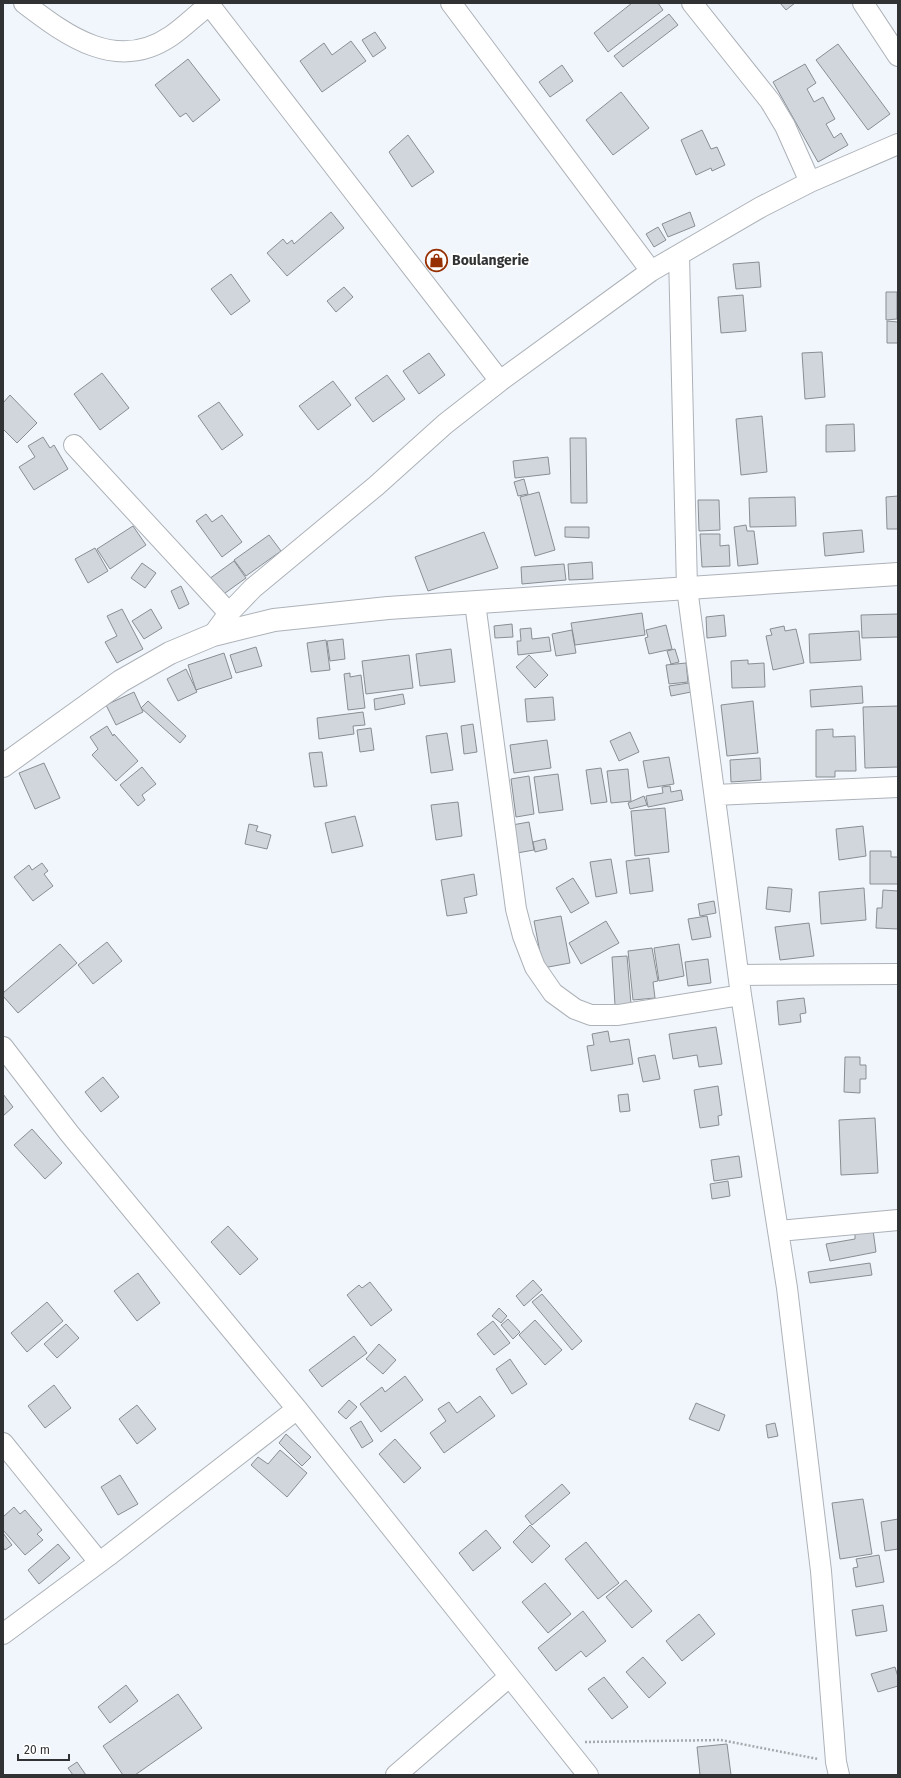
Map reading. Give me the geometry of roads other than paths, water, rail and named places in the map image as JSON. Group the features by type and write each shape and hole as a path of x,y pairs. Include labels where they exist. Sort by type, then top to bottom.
{"street":[{"path":"24,3 49,23 81,41 105,50 126,53 144,49 170,37 208,4 500,381"},
{"path":"451,3 651,271"},
{"path":"692,3 770,101 785,126 810,182"},
{"path":"863,3 898,56"},
{"path":"213,635 229,613 274,569 376,486 445,424 500,381 651,271 761,207 810,182 898,144"},
{"path":"679,255 687,588 740,975 741,995 788,1288 821,1571 838,1769"},
{"path":"74,445 229,613"},
{"path":"3,766 121,681 170,653 213,635 274,620 388,608 898,574"},
{"path":"475,603 516,909 523,936 536,967 554,992 575,1009 591,1015 618,1015 741,995"},
{"path":"715,795 898,787"},
{"path":"740,975 898,974"},
{"path":"3,1046 69,1133 297,1409 588,1775"},
{"path":"779,1231 898,1220"},
{"path":"3,1634 297,1409"},
{"path":"3,1443 99,1562"},
{"path":"396,1775 509,1677"}],"place":[{"name":"Boulangerie","path":"437,260"}]}
